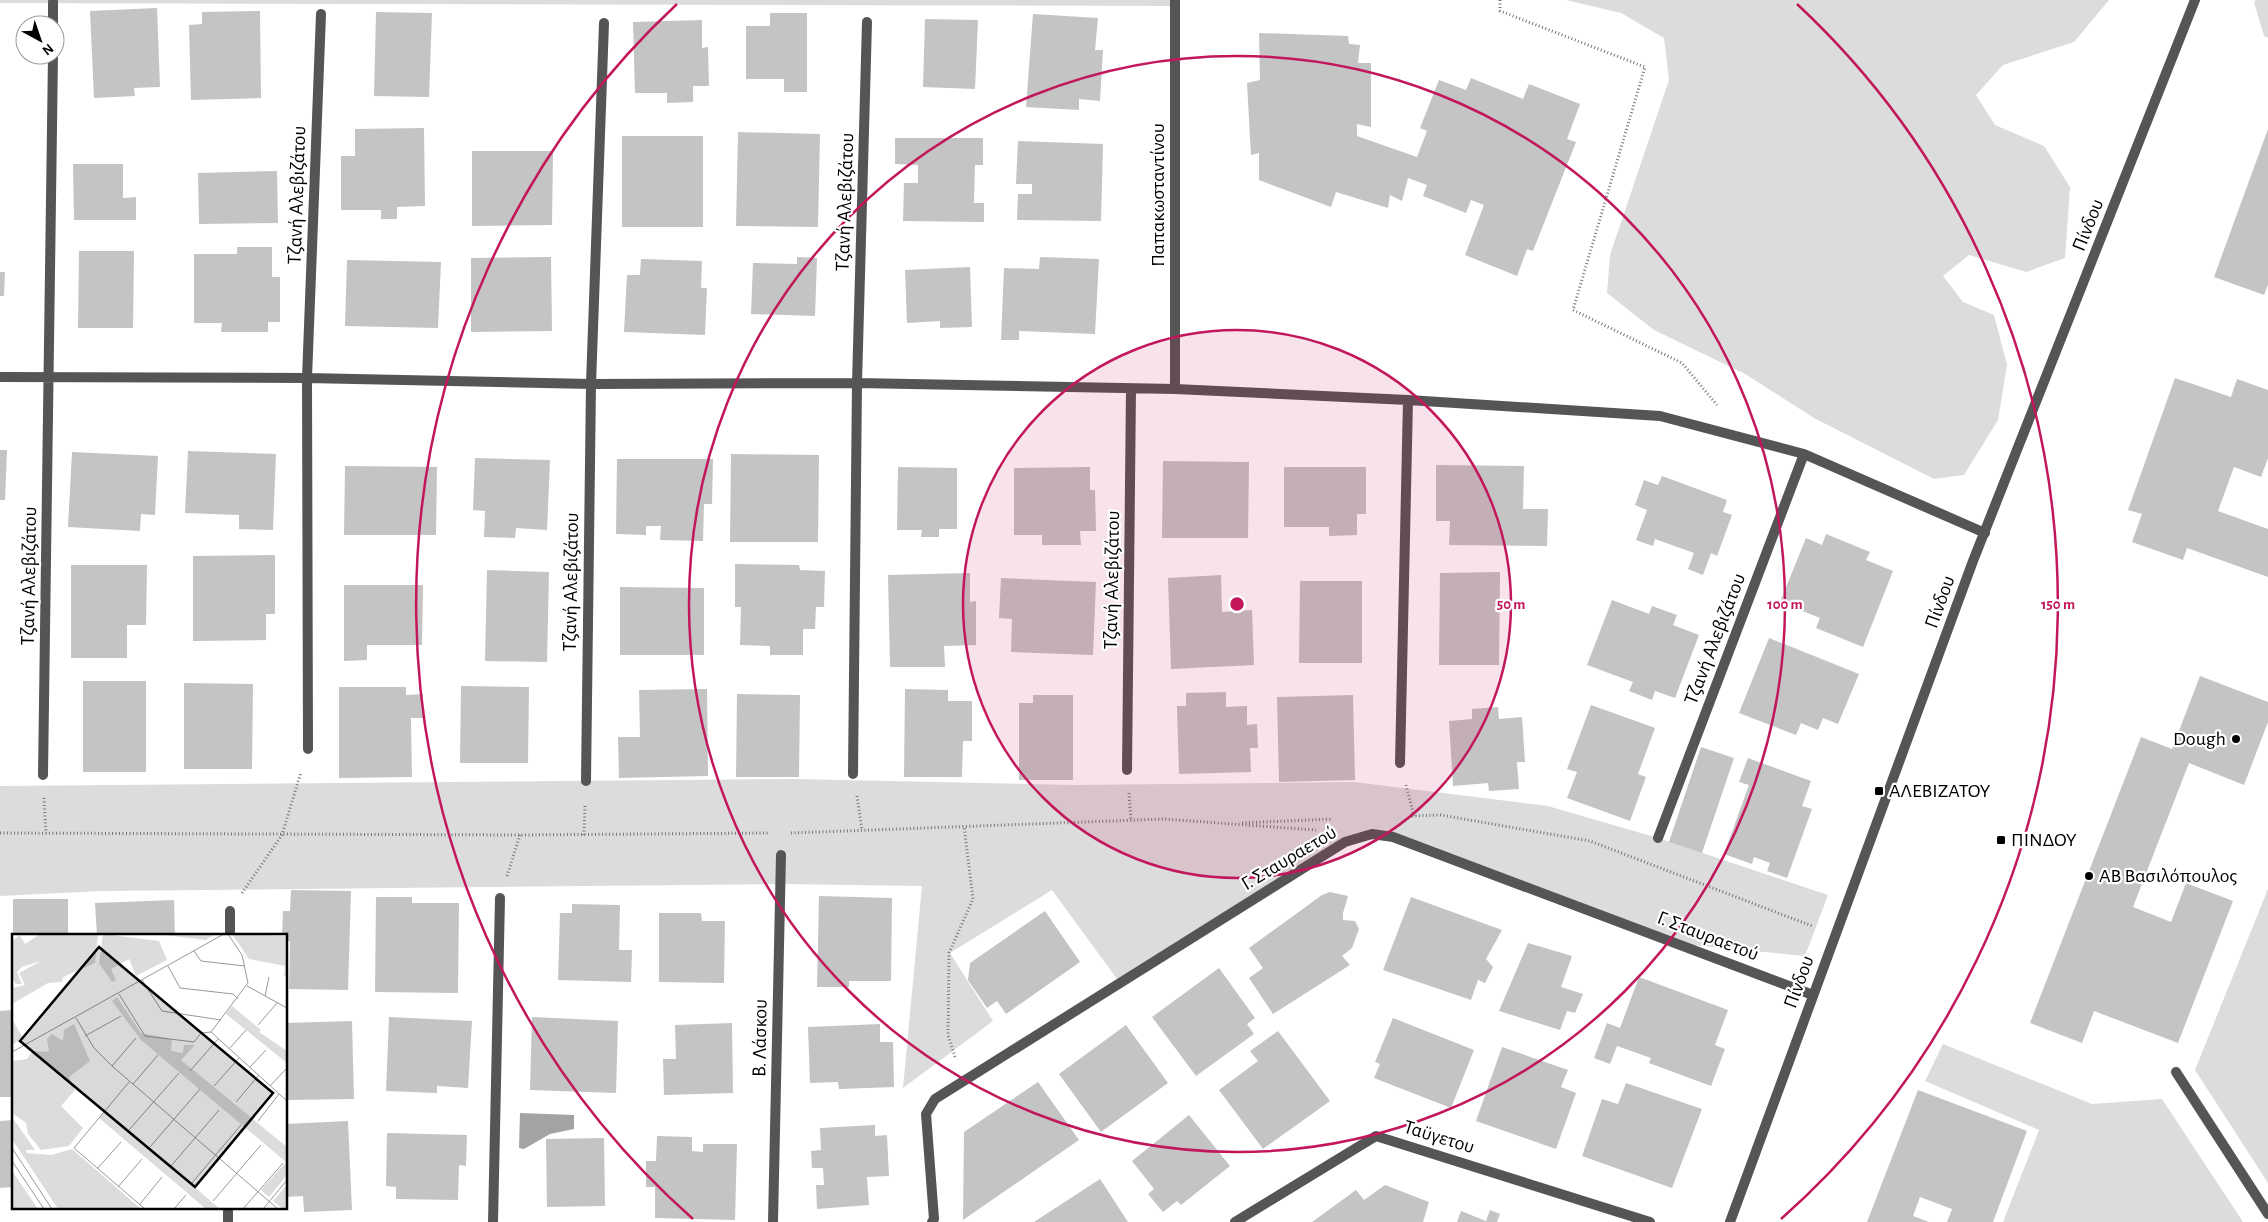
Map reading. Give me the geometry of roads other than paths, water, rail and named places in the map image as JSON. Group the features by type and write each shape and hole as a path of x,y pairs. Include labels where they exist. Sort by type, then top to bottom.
{"street":[{"name":"Παπακωσταντίνου","path":"1175,0 1175,390"},
{"name":"Πίνδου","path":"1730,1222 1985,532 2195,0"},
{"path":"53,2 53,15"},
{"name":"Τζανή Αλεβιζάτου","path":"308,749 307,378 321,14"},
{"name":"Τζανή Αλεβιζάτου","path":"853,774 857,382 867,22"},
{"name":"Τζανή Αλεβιζάτου","path":"586,781 591,384 604,23"},
{"name":"Τζανή Αλεβιζάτου","path":"43,775 53,65"},
{"path":"0,377 307,378 591,384 857,382 1175,390 1408,400 1660,416 1804,454 1985,532"},
{"name":"Τζανή Αλεβιζάτου","path":"1127,770 1132,389"},
{"path":"1400,763 1408,400"},
{"name":"Τζανή Αλεβιζάτου","path":"1658,838 1804,454"},
{"name":"Γ. Σταυραετού","path":"932,1222 934,1219 926,1114 935,1098 1345,842 1372,834 1393,837 1813,995"},
{"name":"Β. Λάσκου","path":"773,1222 781,855"},
{"path":"493,1222 500,898"},
{"path":"230,911 230,934"},
{"path":"2176,1072 2268,1214"},
{"name":"Ταϋγετου","path":"1235,1222 1376,1136 1650,1222"}],"place":[{"name":"Dough","path":"2236,739"},
{"name":"ΑΛΕΒΙΖΑΤΟΥ","path":"1879,791"},
{"name":"ΠΙΝΔΟΥ","path":"2001,840"},
{"name":"ΑΒ Βασιλόπουλος","path":"2089,876"}]}
